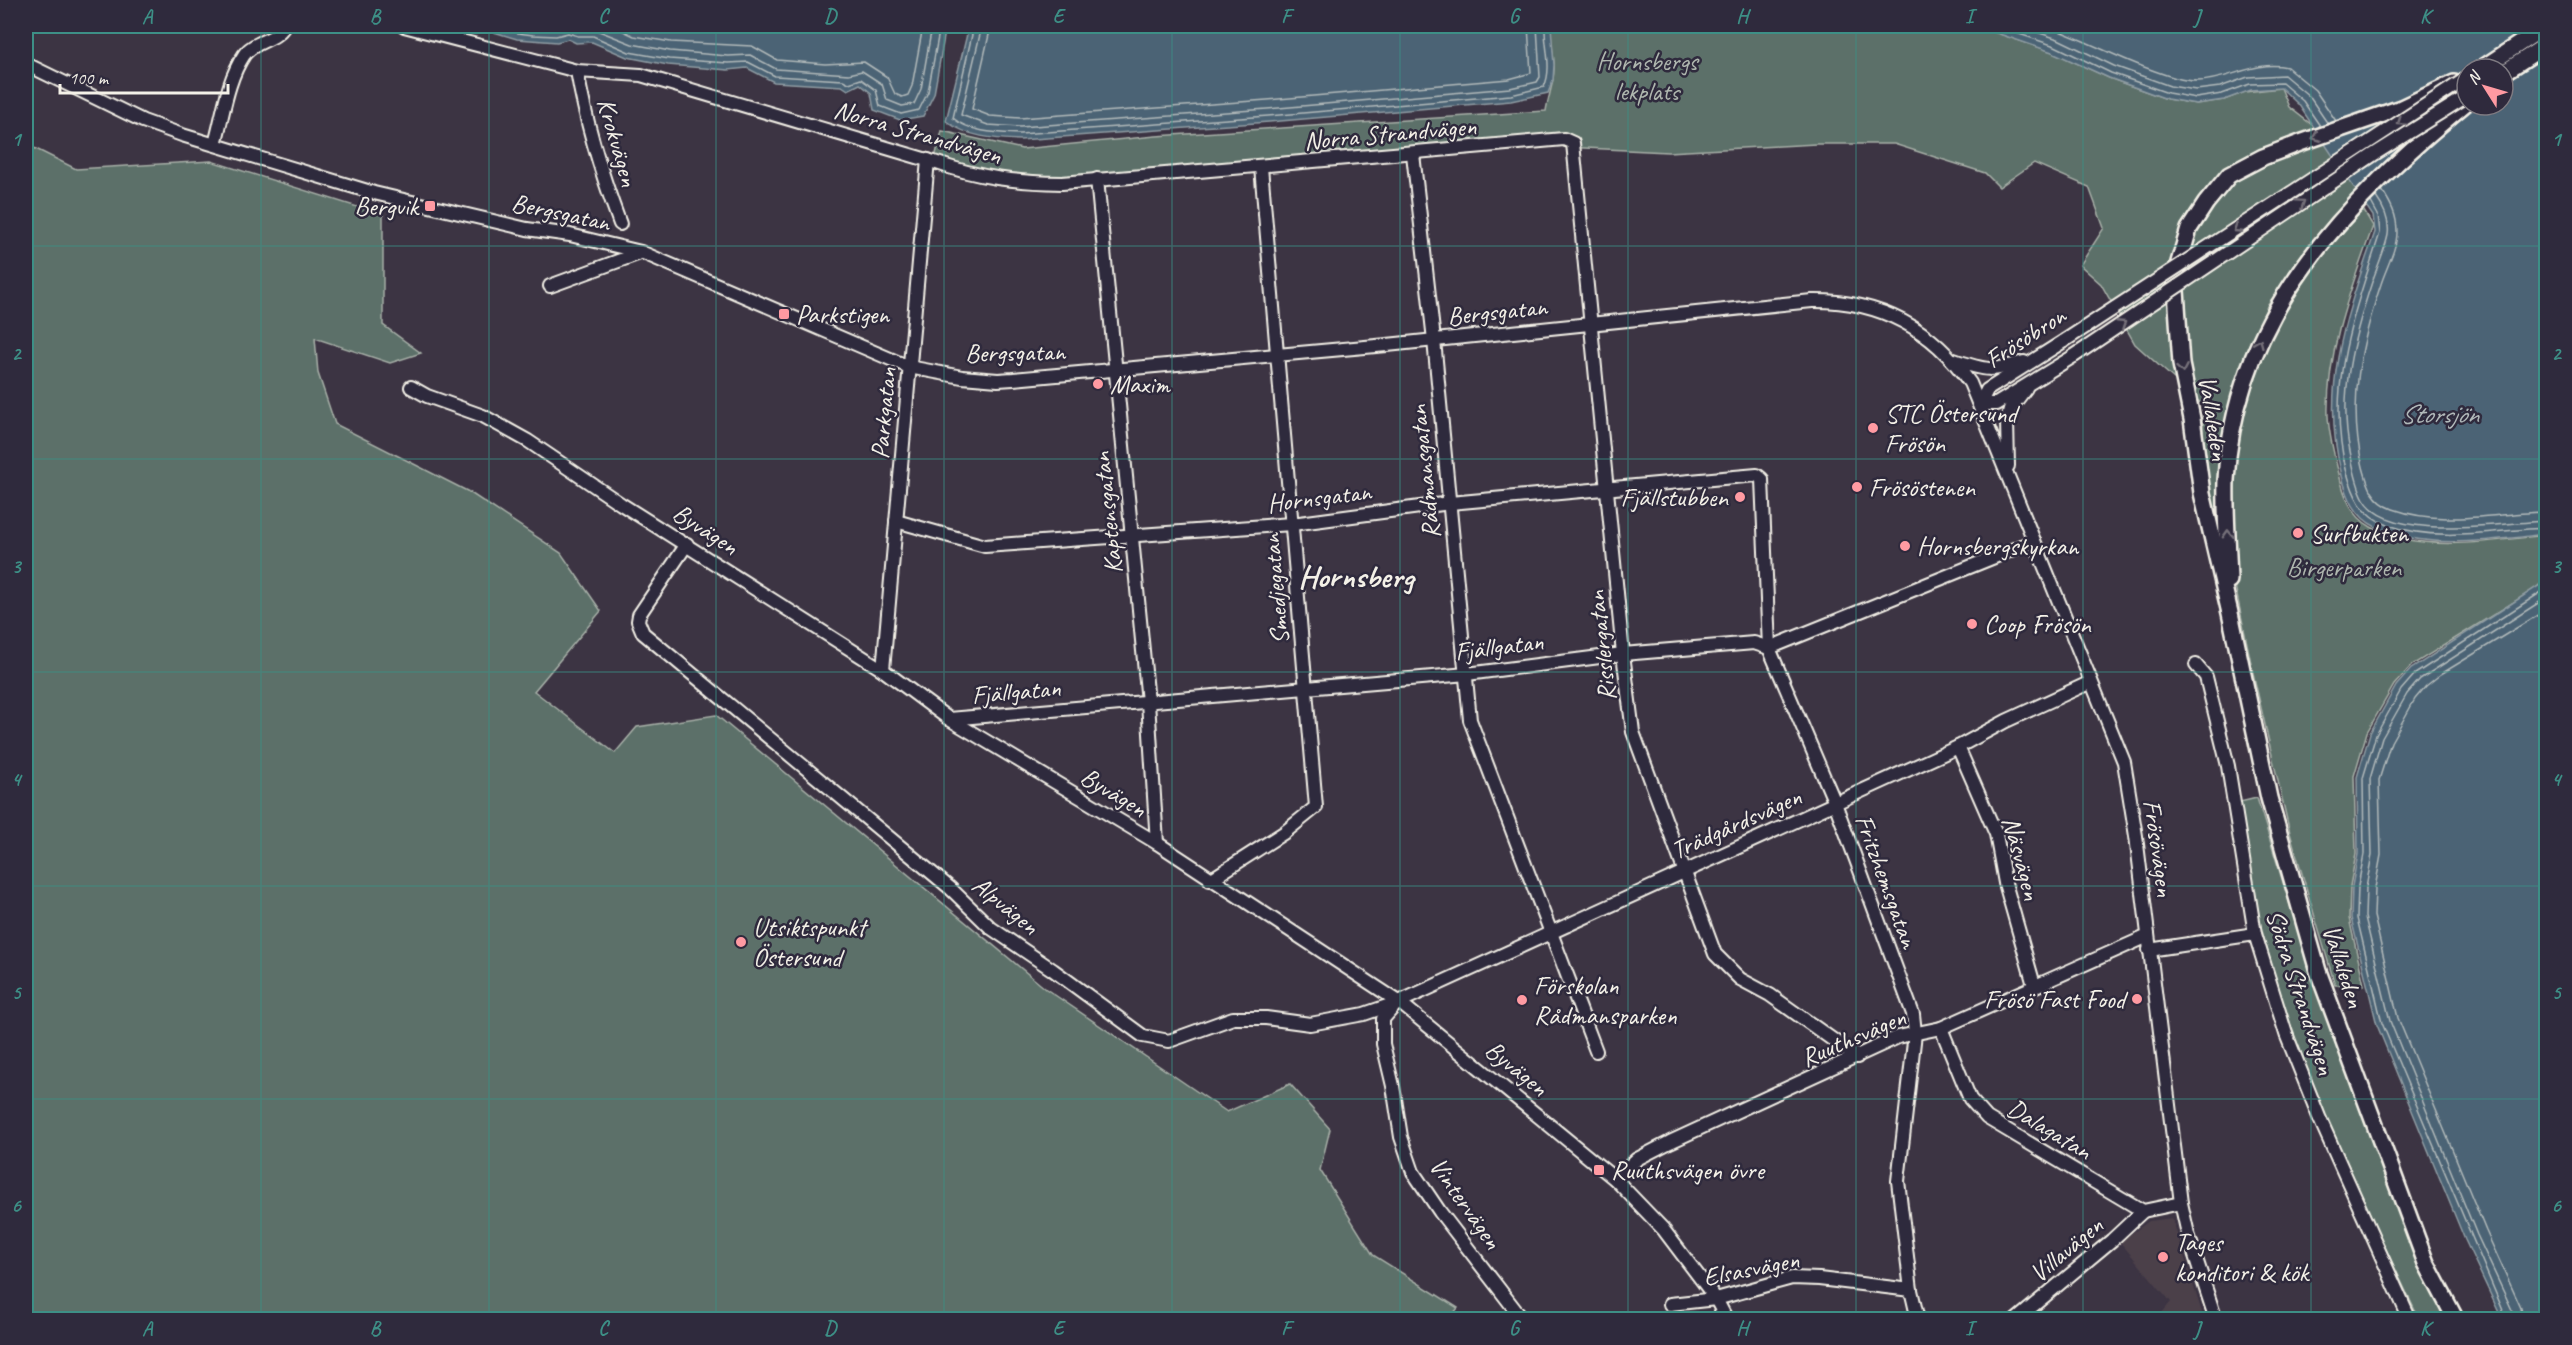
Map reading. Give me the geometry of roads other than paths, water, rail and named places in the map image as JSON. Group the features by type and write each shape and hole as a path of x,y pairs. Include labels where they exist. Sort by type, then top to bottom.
{"main road":[{"path":"2499,57 2546,26"},
{"path":"2515,65 2547,45"},
{"name":"Frösöbron","path":"2189,229 2229,175 2272,154 2401,108 2455,83"},
{"name":"Vallaleden","path":"2230,613 2226,481 2238,402 2247,372 2268,323 2283,296 2346,212 2392,167 2455,112"},
{"name":"Vallaleden","path":"2189,229 2175,276 2177,331 2202,493 2230,613 2268,798 2318,971 2426,1263 2456,1320"}],"street":[{"path":"215,144 233,79 244,54 280,33 284,26"},
{"name":"Norra Strandvägen","path":"404,26 577,71 641,75 969,174 1015,182 1062,183 1564,139 1574,143"},
{"name":"Bergsgatan","path":"26,64 143,121 374,193 527,229 570,235 641,252 924,372 998,380 1827,301 1857,304 1899,318 1917,329 1954,360 1980,404"},
{"name":"Krokvägen","path":"577,71 594,152 620,224"},
{"name":"Frösöbron","path":"2455,85 1987,390 1980,404 1995,404 2074,356 2373,155 2455,104"},
{"name":"Risslergatan","path":"1574,143 1623,654 1633,732 1715,954 1740,979 1770,994 1857,1058"},
{"name":"Rådmansgatan","path":"1413,154 1434,340 1470,720 1596,1051"},
{"name":"Parkgatan","path":"883,670 928,160"},
{"name":"Smedjegatan","path":"1210,880 1285,832 1316,807 1261,167"},
{"name":"Kaptensgatan","path":"1097,179 1148,702 1157,843"},
{"path":"550,286 641,252"},
{"path":"1954,360 1985,370 1996,370 2038,357"},
{"path":"2008,477 2007,420 2010,408 2031,382"},
{"name":"Byvägen","path":"411,387 427,396 483,416 501,426 883,670 949,719 1157,843 1210,880 1399,1002 1615,1179 1663,1229 1716,1299 1727,1320"},
{"name":"Frösövägen","path":"1980,404 2124,762 2181,1203 2188,1234 2216,1320"},
{"name":"Fritzhemsgatan","path":"1750,476 1757,475 1762,479 1769,648 1835,803 1913,1014 1915,1033 1898,1181 1911,1290 1918,1320"},
{"name":"Hornsgatan","path":"896,521 984,546 1292,524 1450,503 1750,476"},
{"name":"Fjällgatan","path":"949,719 1467,674 1623,654 1754,644 1769,648 2034,541"},
{"name":"Alpvägen","path":"687,544 639,615 638,621 643,633 950,888 991,928 1143,1036 1169,1041 1233,1018 1266,1018 1310,1024 1364,1014 1399,1002"},
{"name":"Södra Strandvägen","path":"2196,665 2206,677 2229,766 2255,934 2286,1034 2410,1320"},
{"name":"Trädgårdsvägen","path":"1399,1002 1958,747 2006,721 2091,682"},
{"name":"Näsvägen","path":"1958,747 1996,834 2005,883 2034,985"},
{"path":"2149,950 2255,934"},
{"name":"Ruuthsvägen","path":"1615,1179 1637,1159 1670,1142 1857,1058 1898,1037 1941,1028 2148,936"},
{"name":"Vintervägen","path":"1399,1002 1383,1019 1383,1044 1394,1086 1401,1137 1413,1172 1440,1212 1523,1320"},
{"name":"Dalagatan","path":"1941,1028 1970,1099 1987,1118 2143,1211"},
{"path":"2143,1211 2181,1203"},
{"name":"Villavägen","path":"2016,1320 2112,1240 2143,1211"},
{"name":"Elsasvägen","path":"1670,1304 1716,1299 1792,1278 1911,1290"}],"water":[{"path":"474,26 946,26 934,94 923,116 900,120 874,110 871,93 860,84 848,90 842,86 774,82 747,68 728,70 668,65 627,57 592,42 576,43 568,39 557,42 517,39"},
{"path":"969,26 1551,26 1553,80 1548,93 1511,101 1269,122 1020,140 1000,139 963,131 946,121"},
{"name":"Storsjön","path":"1976,26 2546,26 2546,534 2460,542 2416,539 2376,527 2357,512 2344,484 2333,412 2339,352 2354,293 2375,232 2373,216 2299,105 2281,88 2251,90 2224,100 2196,104 2167,99 2109,78 2052,52"},
{"path":"2546,581 2546,1319 2502,1319 2465,1240 2377,1025 2351,918 2352,886 2358,854 2357,777 2370,733 2396,686 2411,669"}],"place":[{"name":"Bergvik","path":"430,206"},
{"name":"Parkstigen","path":"784,314"},
{"name":"Maxim","path":"1098,384"},
{"name":"STC Östersund Frösön","path":"1873,428"},
{"name":"Frösöstenen","path":"1857,487"},
{"name":"Fjällstubben","path":"1740,497"},
{"name":"Surfbukten","path":"2298,533"},
{"name":"Hornsbergskyrkan","path":"1905,546"},
{"name":"Coop Frösön","path":"1972,624"},
{"name":"Utsiktspunkt Östersund","path":"741,942"},
{"name":"Frösö Fast Food","path":"2137,999"},
{"name":"Förskolan Rådmansparken","path":"1522,1000"},
{"name":"Ruuthsvägen övre","path":"1599,1170"},
{"name":"Tages konditori & kök","path":"2163,1257"}],"district":[{"name":"Hornsberg","path":"1356,576"}],"park label":[{"name":"Hornsbergs lekplats","path":"1647,76"},
{"name":"Birgerparken","path":"2344,567"}]}
